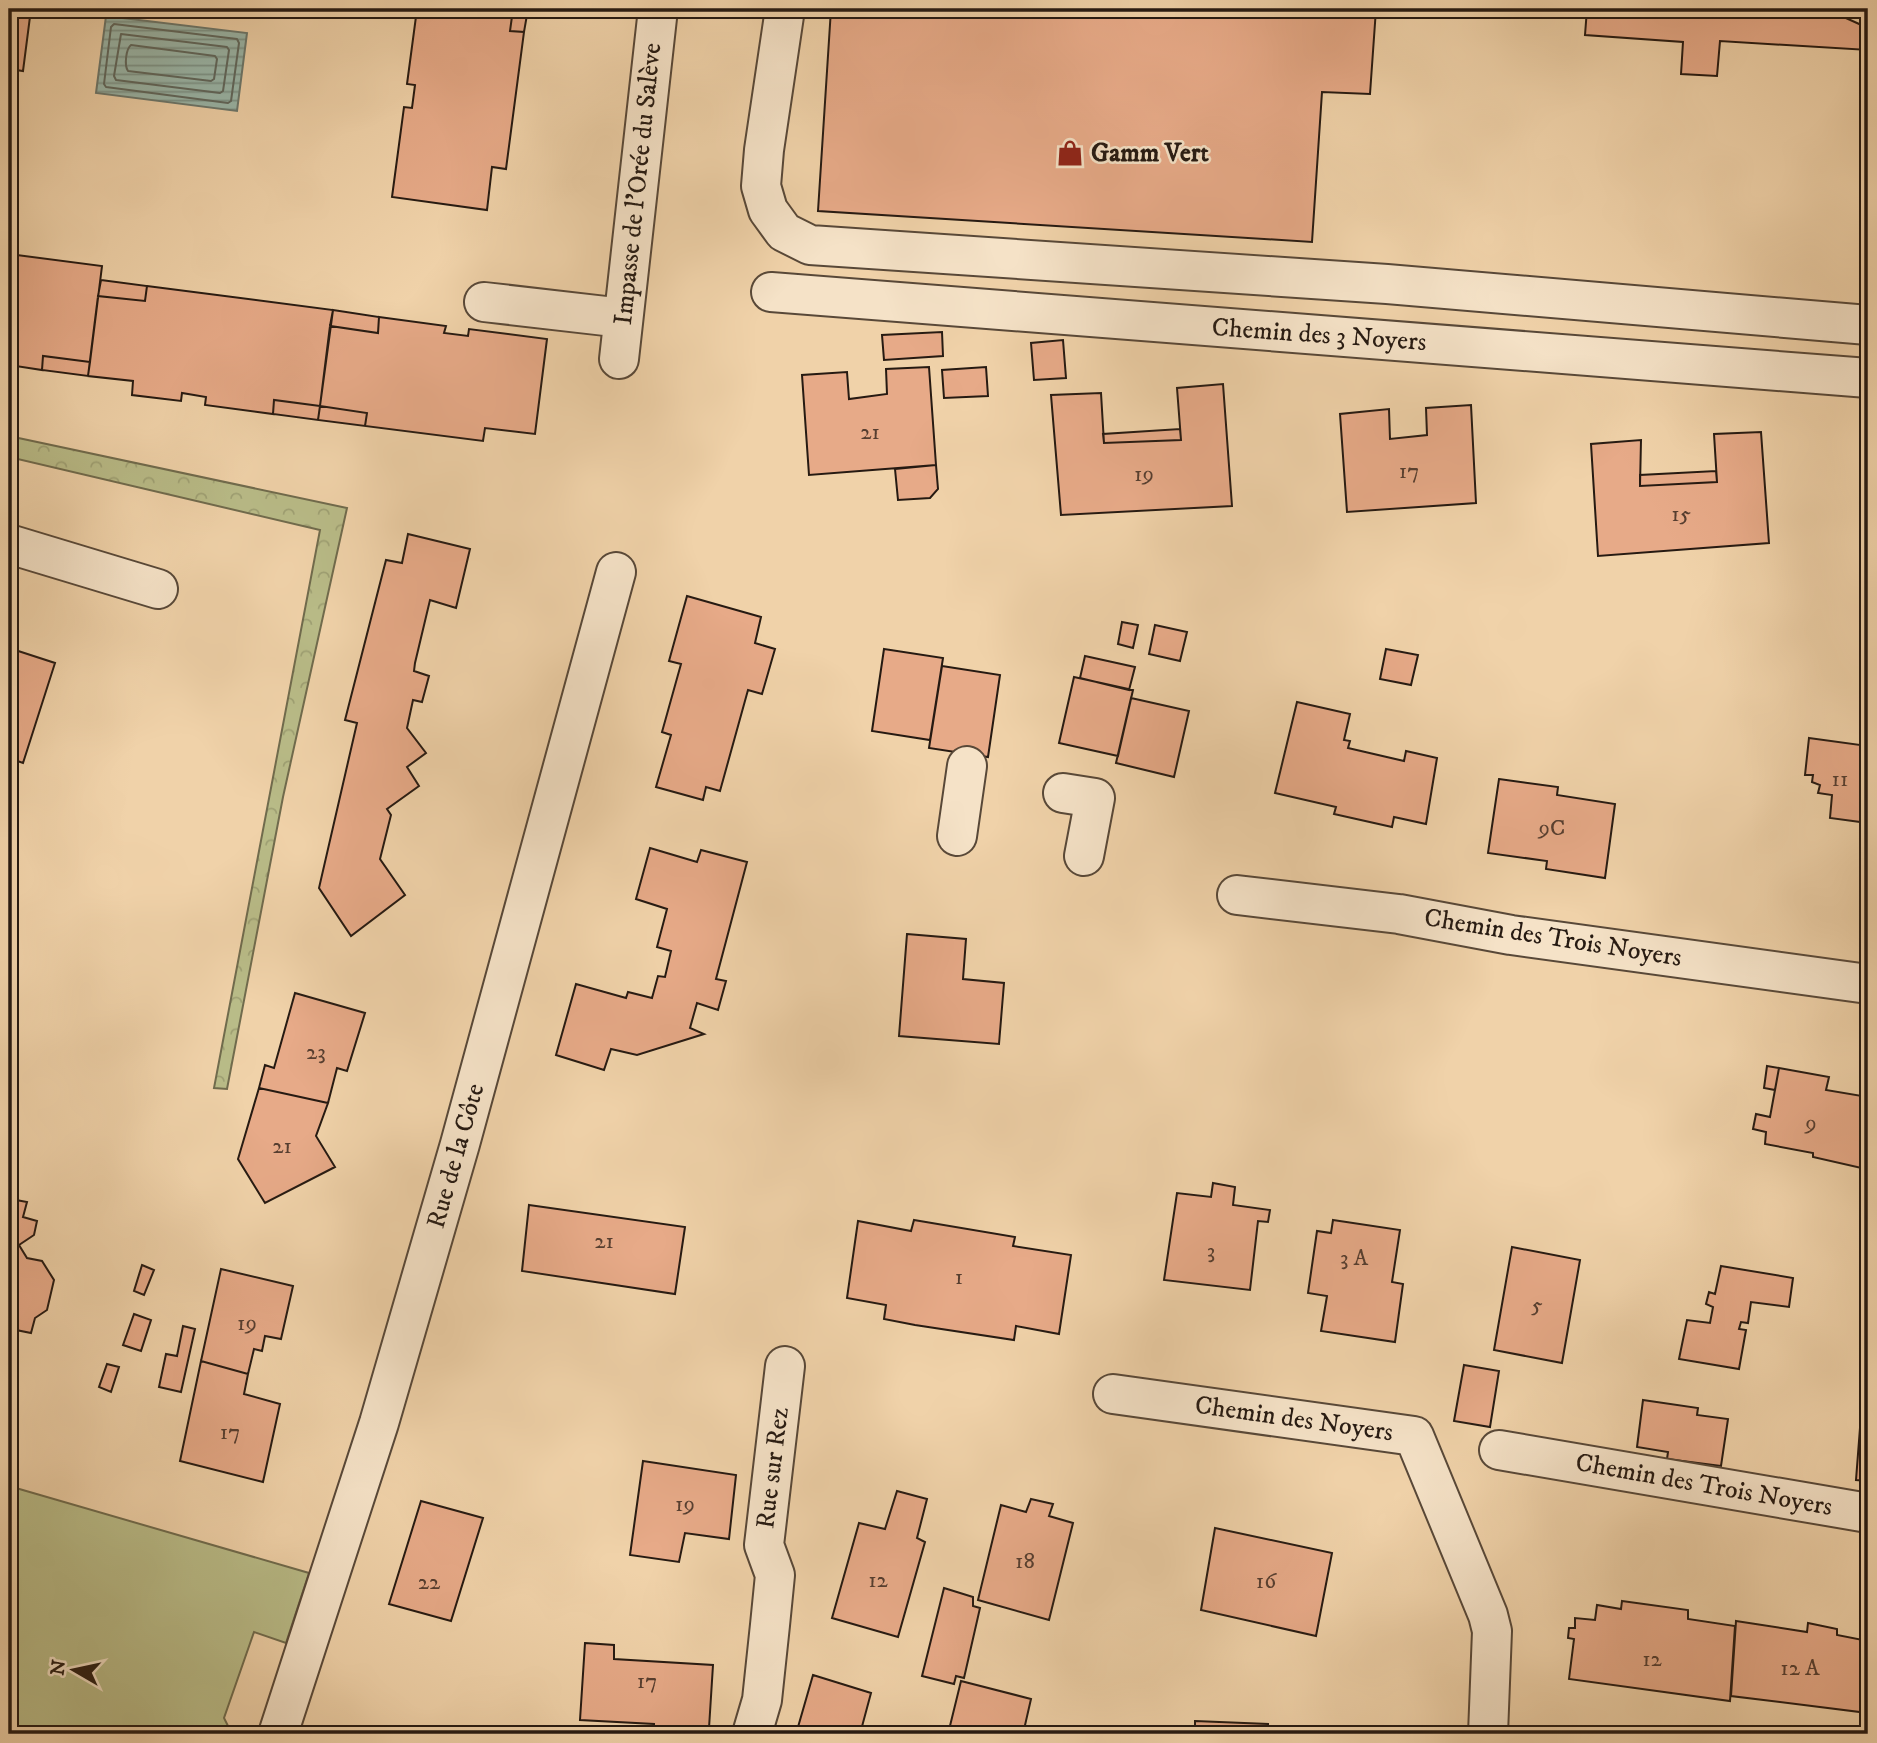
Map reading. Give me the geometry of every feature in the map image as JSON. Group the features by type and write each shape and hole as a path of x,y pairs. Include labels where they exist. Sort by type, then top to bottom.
{"street":[{"name":"Impasse de l'Orée du Salève","path":"619,359 658,9"},
{"path":"785,9 761,186 768,210 784,232 810,245 1373,283 1868,325"},
{"name":"Chemin des 3 Noyers","path":"771,292 1868,378"},
{"path":"484,302 623,318"},
{"path":"9,544 158,589"},
{"name":"Rue de la Côte","path":"278,1734 379,1423 452,1171 616,572"},
{"path":"957,836 967,766"},
{"path":"1063,793 1095,798 1084,856"},
{"name":"Chemin des Trois Noyers","path":"1237,895 1399,914 1511,935 1868,984"},
{"name":"Rue sur Rez","path":"752,1734 762,1700 773,1600 775,1575 764,1545 785,1366"},
{"name":"Chemin des Noyers","path":"1114,1394 1414,1436 1488,1615 1492,1631 1488,1734"},
{"name":"Chemin des Trois Noyers","path":"1499,1450 1868,1513"}],"green space":[{"path":"9,436 347,508 283,797 227,1089 214,1088 320,530 9,457"},
{"path":"9,1486 309,1573 286,1643 254,1632 224,1718 232,1734 9,1734"}],"water":[{"path":"106,16 247,33 237,111 96,93"}],"building":[{"path":"9,9 31,9 23,71 9,69"},
{"path":"417,9 513,9 510,31 524,32 506,169 492,167 487,210 392,197 404,107 412,108 415,85 407,84"},
{"path":"513,9 528,9 524,32 510,31"},
{"name":"Gamm Vert","path":"831,9 1376,9 1370,94 1322,92 1312,242 818,211"},
{"path":"1587,9 1826,9 1868,28 1868,50 1720,41 1717,76 1681,74 1683,42 1585,35"},
{"path":"9,254 102,266 90,362 43,356 42,370 9,365"},
{"path":"101,280 147,286 145,301 98,296"},
{"path":"147,286 333,310 320,406 274,400 273,414 205,405 206,397 182,393 181,401 132,395 133,381 88,376 98,296 145,301"},
{"path":"333,310 379,317 378,333 330,326"},
{"path":"379,317 446,326 444,333 468,336 469,329 547,339 535,434 485,428 483,441 365,426 367,413 320,406 330,326 378,333"},
{"path":"942,332 943,356 884,360 882,335"},
{"path":"1063,340 1066,378 1034,380 1031,343"},
{"path":"43,356 90,362 88,376 42,370"},
{"path":"929,367 936,465 809,475 802,375 847,372 849,399 887,394 886,369"},
{"path":"986,367 988,396 944,398 942,370"},
{"path":"1223,384 1232,506 1061,515 1051,395 1101,393 1104,443 1181,440 1177,388"},
{"path":"274,400 320,406 318,420 273,414"},
{"path":"1471,405 1476,503 1347,512 1340,414 1389,409 1390,439 1427,435 1426,408"},
{"path":"320,406 367,413 365,426 318,420"},
{"path":"1180,429 1181,440 1104,443 1103,434"},
{"path":"1761,432 1769,543 1598,556 1591,444 1641,440 1640,486 1717,482 1714,434"},
{"path":"936,465 938,489 930,498 898,500 895,469"},
{"path":"1716,471 1717,482 1640,486 1640,475"},
{"path":"408,534 470,549 456,608 430,600 415,663 414,671 429,676 422,702 413,700 407,728 426,753 407,767 419,786 387,809 391,815 380,859 405,895 351,936 319,888 357,723 345,720 386,560 402,563"},
{"path":"687,596 761,617 755,643 775,649 762,694 748,690 720,791 706,787 703,800 656,787 671,735 662,732 681,664 669,661"},
{"path":"1122,622 1138,625 1133,648 1118,644"},
{"path":"1155,625 1187,632 1180,661 1149,654"},
{"path":"9,648 55,663 23,763 9,758"},
{"path":"884,649 943,658 930,740 872,731"},
{"path":"1386,649 1418,655 1411,685 1380,679"},
{"path":"1085,656 1135,667 1129,690 1080,678"},
{"path":"942,666 1000,675 988,757 929,748"},
{"path":"1074,677 1133,690 1118,756 1059,743"},
{"path":"1131,698 1189,711 1174,777 1116,763"},
{"path":"1297,702 1350,714 1344,740 1350,741 1348,748 1404,761 1406,751 1437,758 1426,824 1394,817 1392,827 1334,814 1336,807 1275,793"},
{"path":"1809,738 1868,746 1868,823 1830,818 1832,795 1818,793 1820,785 1812,782 1813,775 1805,775"},
{"path":"1499,779 1558,787 1557,795 1615,804 1605,878 1546,869 1547,861 1488,853"},
{"path":"650,848 697,862 701,850 747,862 716,979 726,981 718,1010 697,1003 690,1028 704,1034 637,1055 611,1049 604,1070 556,1055 576,984 626,998 628,992 652,998 658,976 665,977 671,951 657,947 667,909 636,899"},
{"path":"907,934 966,939 963,979 1004,983 999,1044 899,1036"},
{"path":"295,993 365,1013 347,1071 337,1068 328,1103 259,1088 265,1065 274,1068"},
{"path":"1767,1066 1779,1068 1775,1090 1764,1088"},
{"path":"1779,1068 1829,1077 1826,1090 1868,1097 1868,1178 1865,1177 1866,1169 1813,1157 1813,1153 1765,1144 1766,1132 1753,1129 1756,1114 1770,1117"},
{"path":"259,1088 328,1103 316,1136 335,1167 265,1203 238,1159"},
{"path":"1213,1183 1235,1187 1233,1205 1270,1210 1268,1222 1258,1221 1250,1290 1164,1280 1177,1193 1211,1197"},
{"path":"9,1196 11,1199 27,1202 23,1217 37,1221 34,1235 19,1245 27,1258 42,1261 54,1280 47,1310 35,1318 31,1333 16,1330 13,1344 9,1343"},
{"path":"529,1205 685,1227 675,1294 522,1271"},
{"path":"914,1220 1015,1237 1013,1246 1071,1255 1059,1334 1016,1326 1014,1340 915,1325 884,1319 886,1305 847,1298 858,1221 911,1231"},
{"path":"1333,1220 1400,1230 1392,1282 1403,1284 1395,1342 1321,1331 1327,1296 1308,1293 1317,1231 1331,1233"},
{"path":"1512,1247 1580,1260 1562,1363 1494,1350"},
{"path":"142,1265 154,1270 144,1295 134,1291"},
{"path":"1721,1266 1793,1278 1789,1307 1751,1302 1748,1323 1741,1322 1739,1329 1746,1330 1739,1369 1679,1359 1687,1320 1710,1323 1713,1307 1706,1304 1709,1292 1715,1294"},
{"path":"221,1269 293,1286 281,1339 265,1336 262,1351 254,1349 248,1374 201,1361"},
{"path":"134,1314 151,1320 141,1351 123,1345"},
{"path":"183,1326 195,1329 181,1392 159,1387 166,1354 177,1356"},
{"path":"201,1361 248,1374 244,1394 280,1404 263,1482 180,1461"},
{"path":"107,1364 119,1367 111,1392 99,1387"},
{"path":"1464,1365 1499,1371 1490,1427 1454,1421"},
{"path":"1643,1400 1698,1408 1697,1415 1728,1419 1721,1466 1667,1459 1668,1452 1637,1447"},
{"path":"1862,1402 1868,1403 1868,1481 1856,1480"},
{"path":"643,1461 736,1475 729,1539 685,1533 679,1562 630,1555"},
{"path":"897,1491 927,1499 917,1538 925,1542 898,1637 832,1618 859,1523 885,1529"},
{"path":"1031,1499 1053,1504 1049,1516 1073,1523 1049,1620 978,1600 1001,1505 1026,1512"},
{"path":"421,1501 483,1518 451,1621 389,1604"},
{"path":"1215,1528 1332,1553 1316,1636 1201,1610"},
{"path":"944,1588 973,1597 973,1606 980,1608 964,1678 956,1676 954,1684 922,1676"},
{"path":"1622,1601 1688,1610 1688,1619 1735,1626 1730,1701 1569,1679 1574,1639 1568,1638 1569,1628 1575,1628 1575,1618 1595,1620 1597,1605 1621,1609"},
{"path":"1736,1621 1807,1632 1808,1623 1837,1629 1837,1635 1868,1641 1868,1713 1731,1696"},
{"path":"585,1643 614,1645 614,1659 713,1665 709,1728 687,1727 687,1734 654,1734 654,1724 580,1720"},
{"path":"813,1675 871,1693 860,1734 796,1734"},
{"path":"961,1681 1031,1699 1023,1734 948,1734"},
{"path":"1195,1721 1268,1724 1268,1734 1195,1734"}],"place":[{"name":"Gamm Vert","path":"1070,153"}]}
